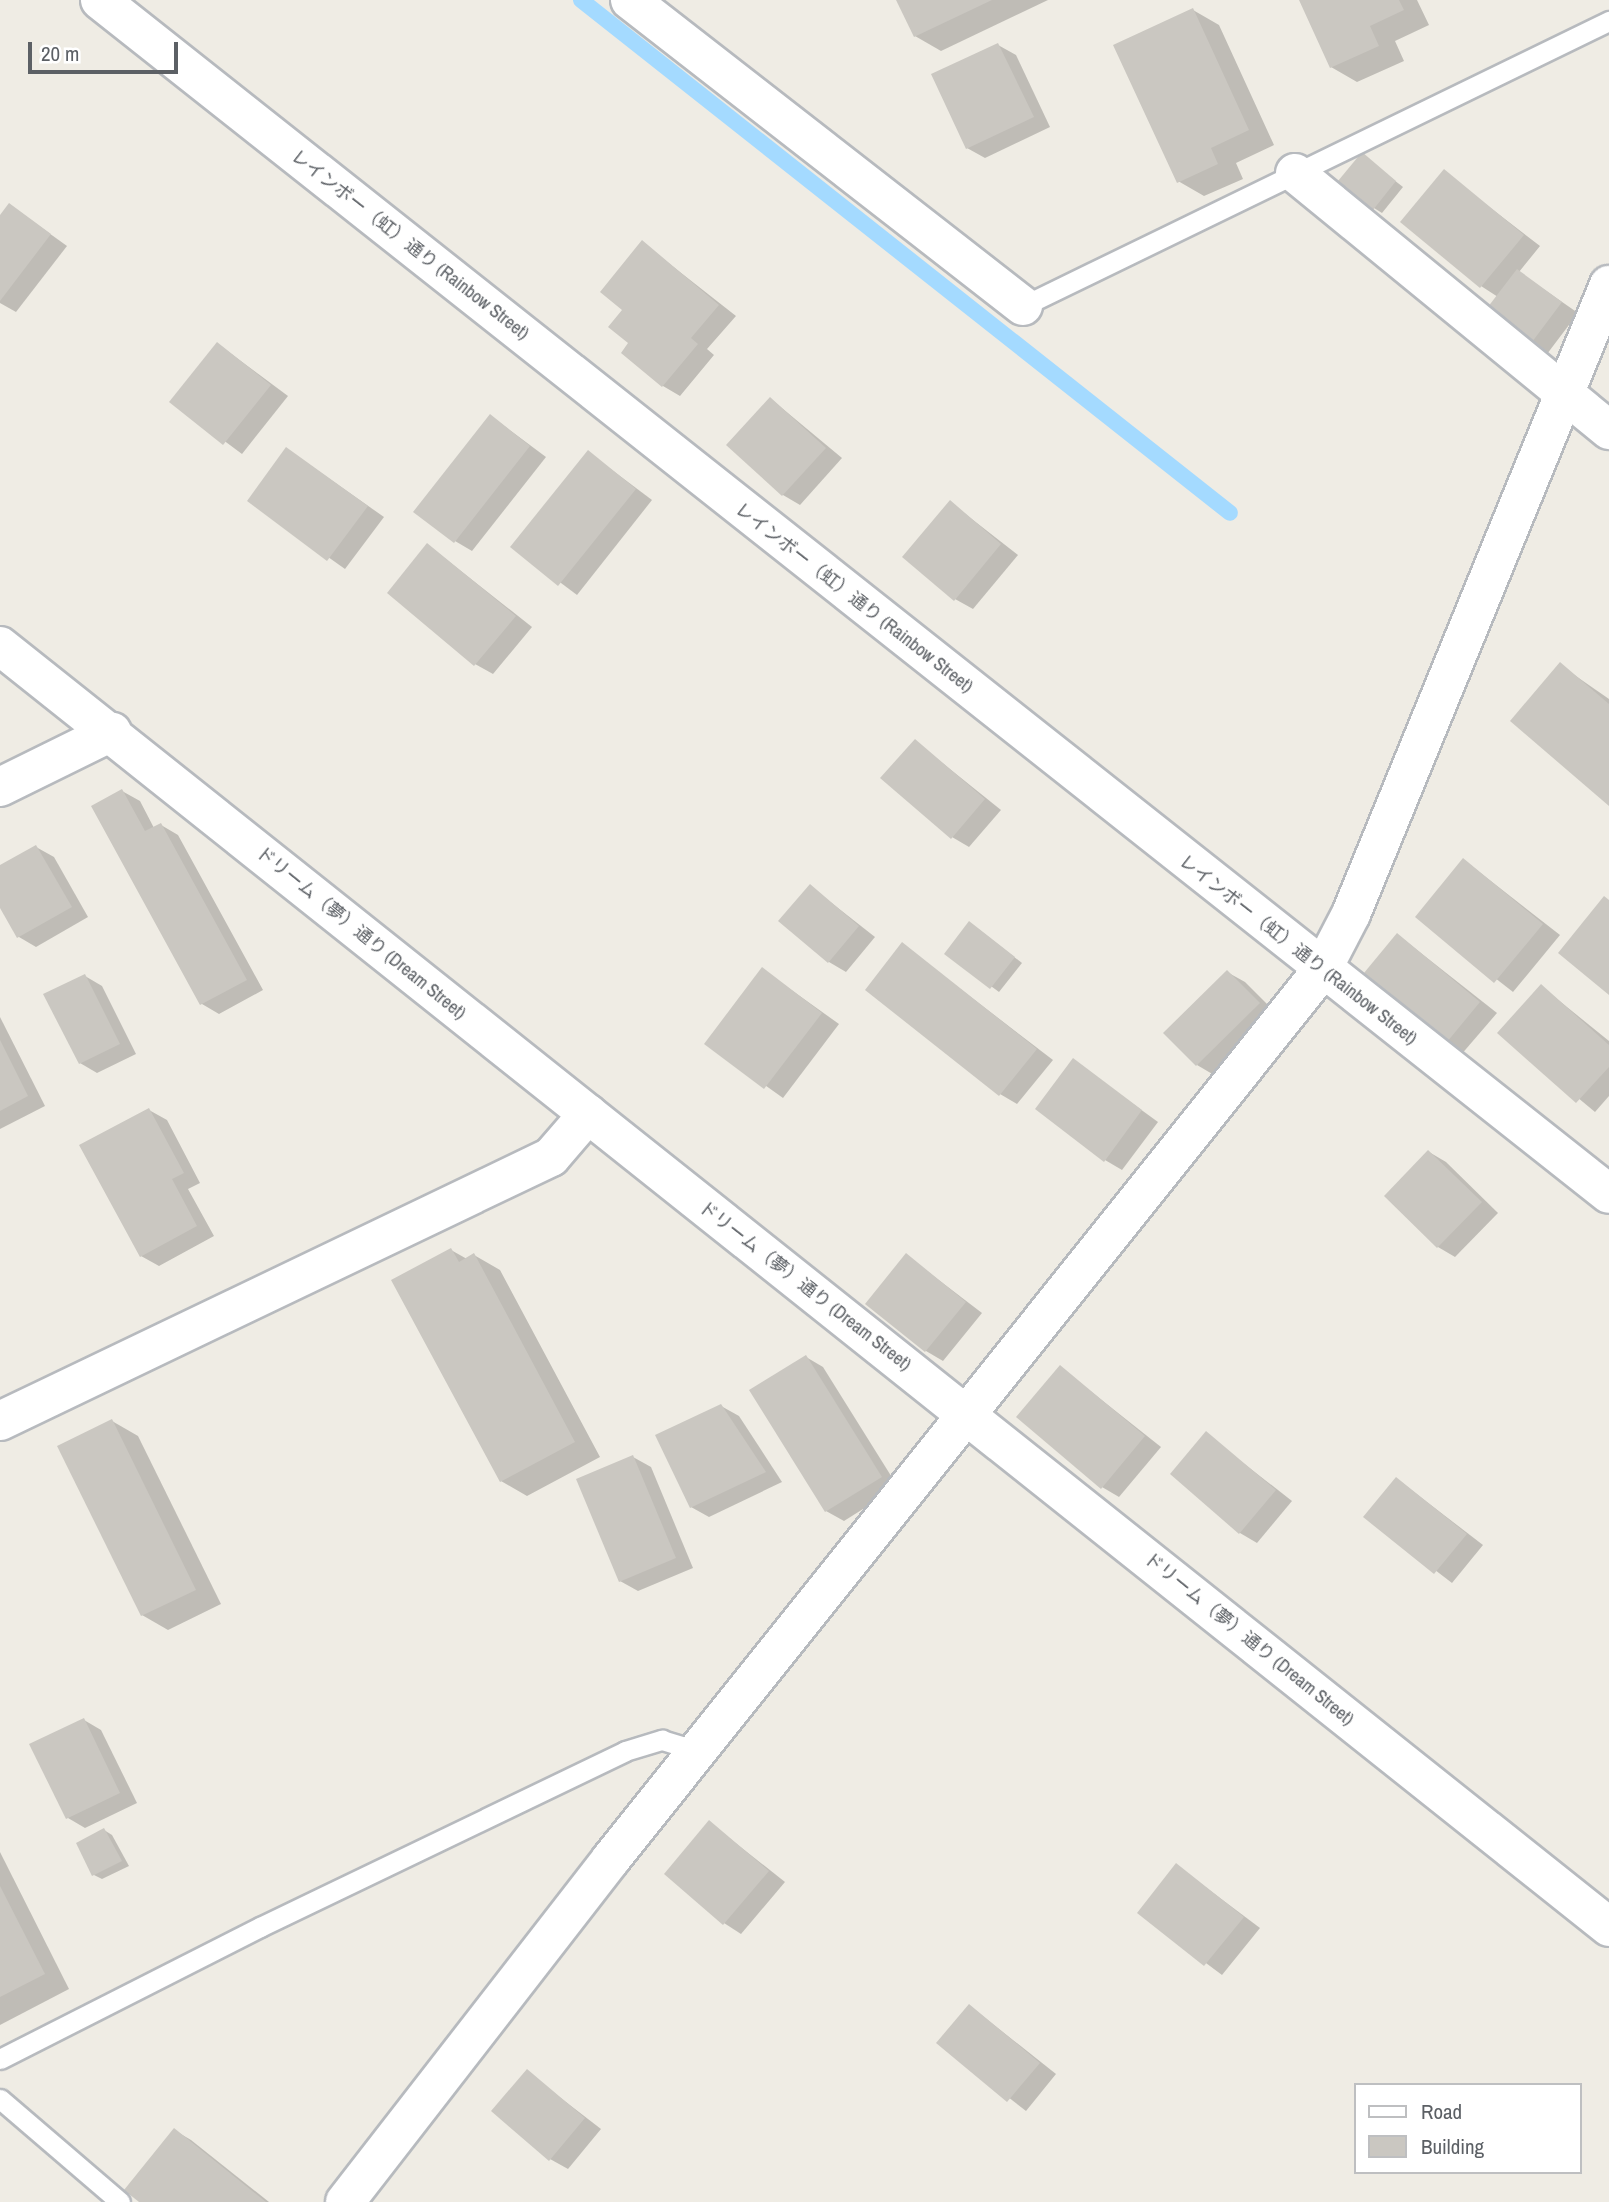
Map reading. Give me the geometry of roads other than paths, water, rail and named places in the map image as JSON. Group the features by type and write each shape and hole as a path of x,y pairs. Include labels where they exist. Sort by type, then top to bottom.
{"street":[{"name":"レインボー（虹）通り (Rainbow Street)","path":"100,0 1322,970 1609,1194"},
{"path":"630,0 1023,306"},
{"path":"1296,173 1609,430"},
{"path":"345,2202 697,1751 1322,970 1351,914 1561,393 1609,285"},
{"name":"ドリーム（夢）通り (Dream Street)","path":"0,646 1609,1927"},
{"path":"0,787 111,732"},
{"path":"0,1421 551,1157 588,1114"}],"lane":[{"path":"1023,306 1609,21"},
{"path":"0,2059 260,1927 625,1751 662,1740 697,1751"},
{"path":"0,2099 120,2202"}],"waterway":[{"path":"581,0 1230,513"}]}
